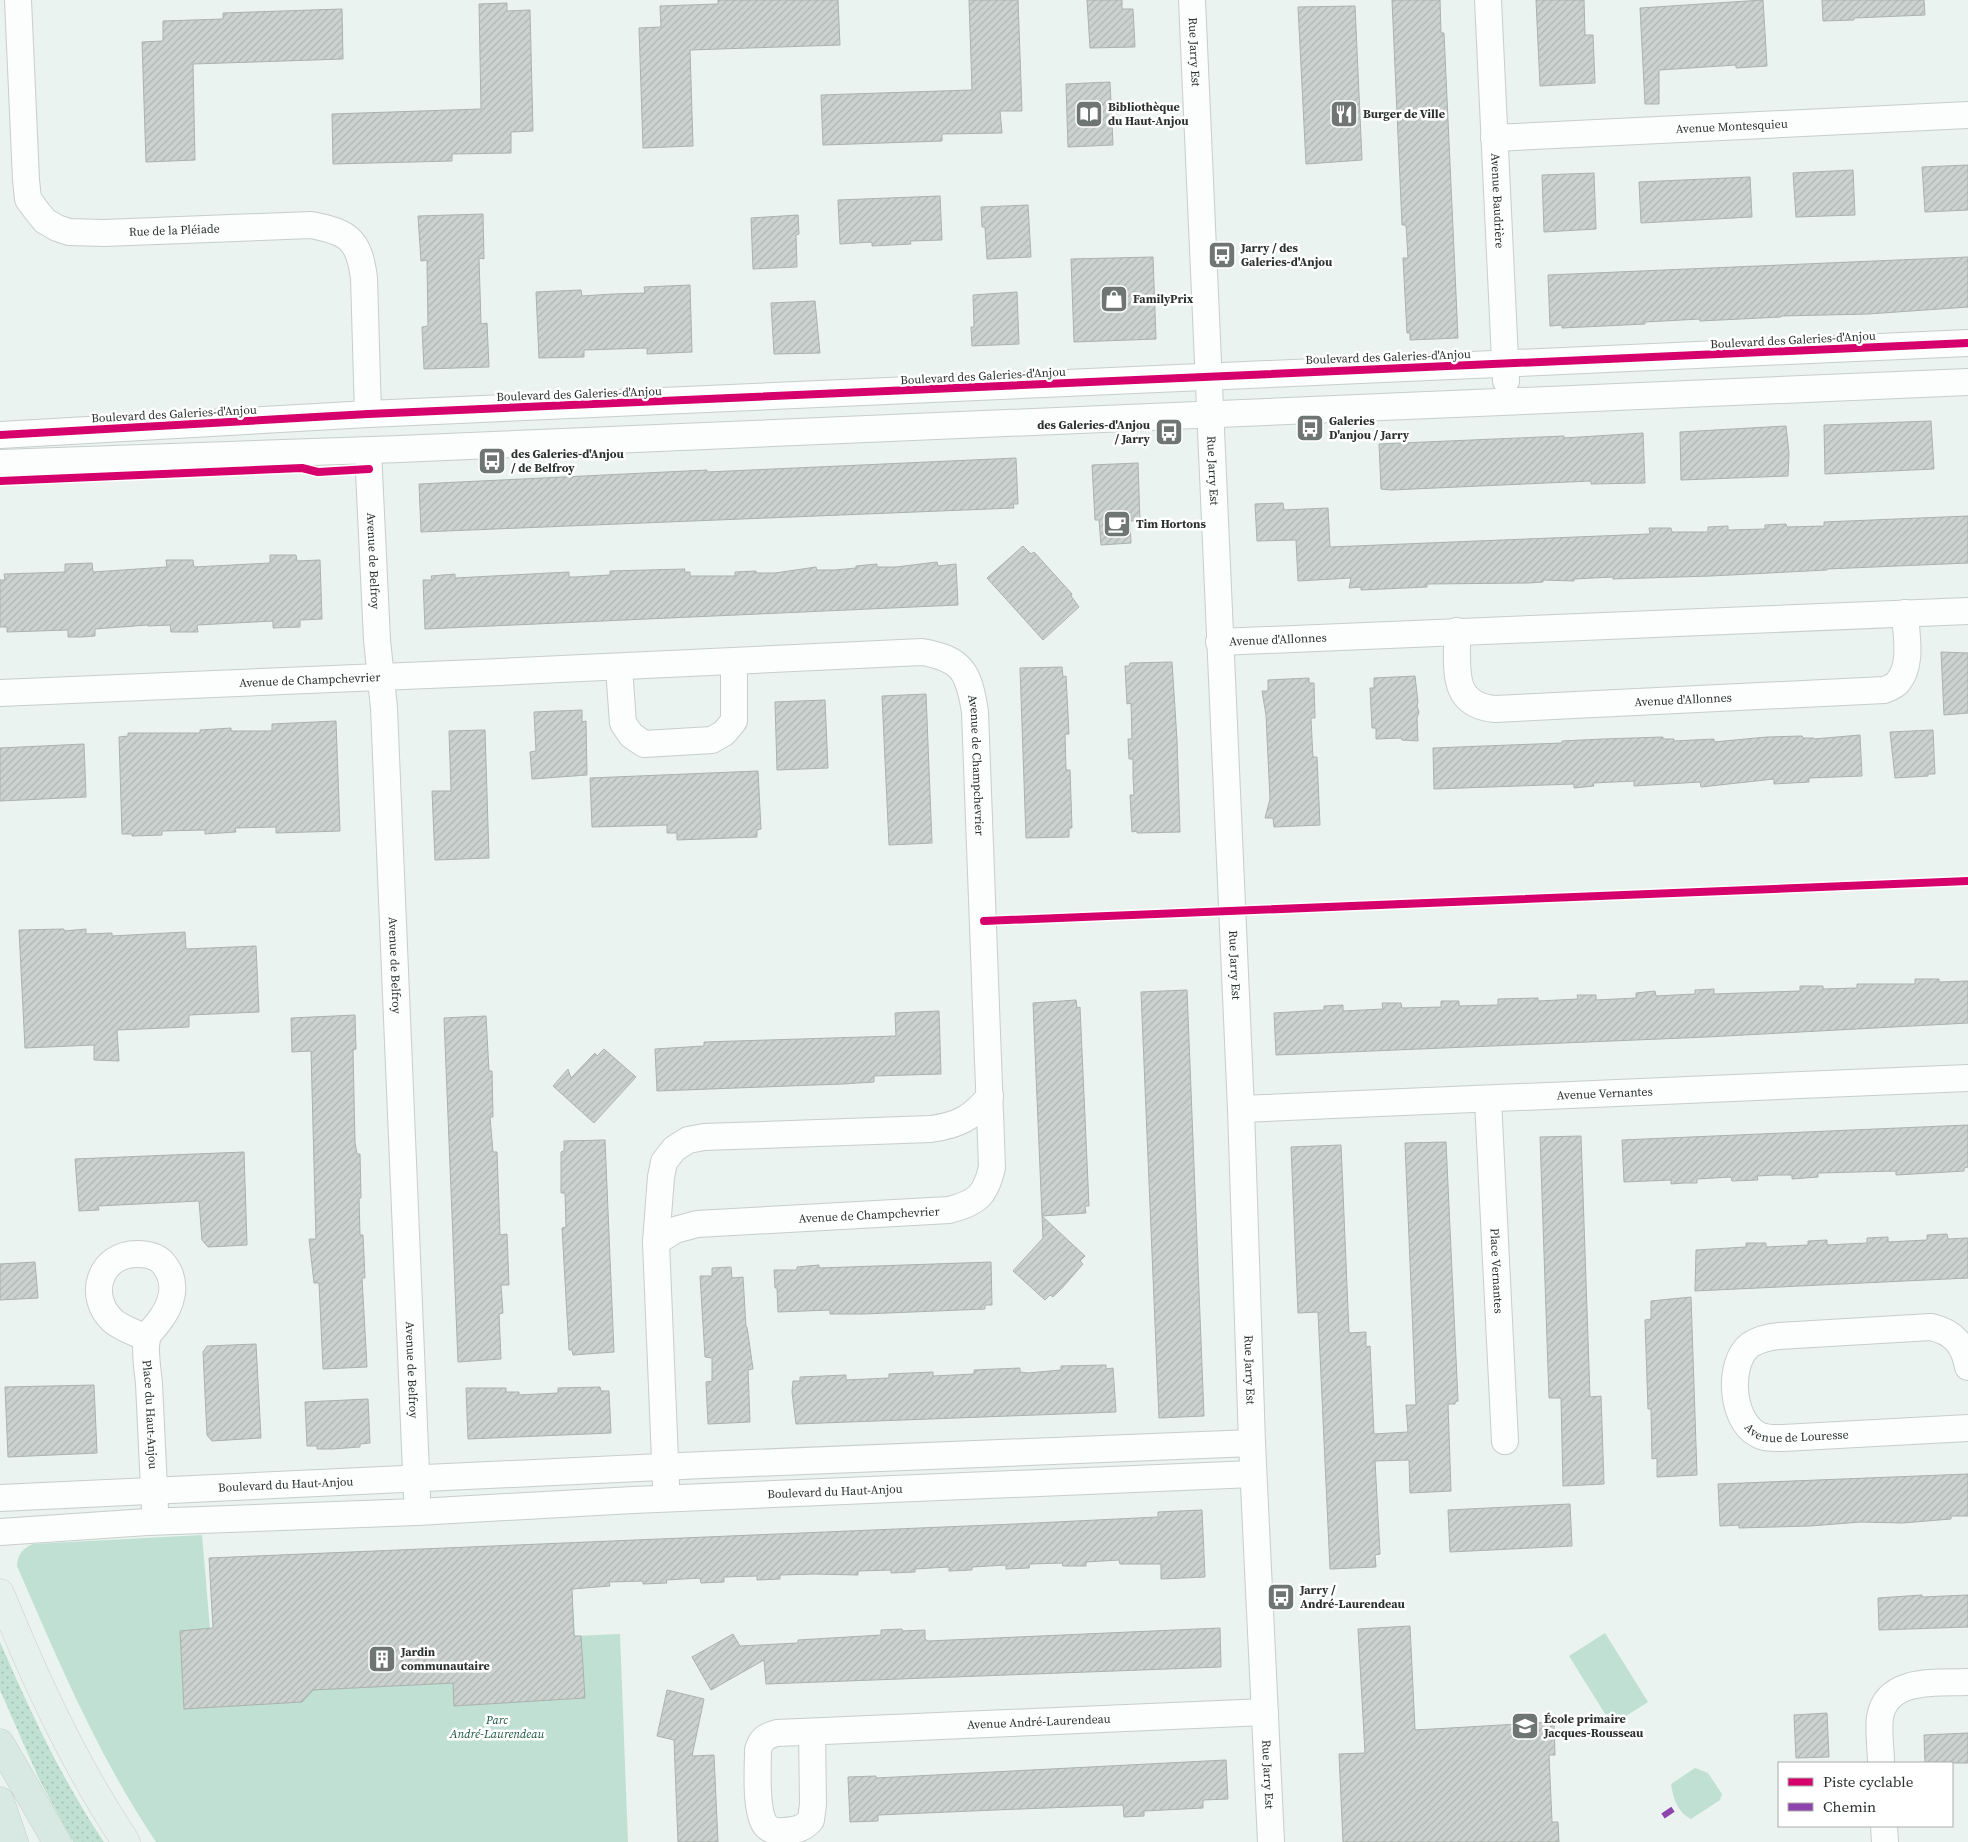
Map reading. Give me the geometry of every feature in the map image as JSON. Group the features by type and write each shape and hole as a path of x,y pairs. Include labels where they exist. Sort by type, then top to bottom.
{"highway":[{"path":"0,1743 57,1842"},
{"path":"0,1802 14,1842"}],"main road":[{"path":"0,1593 30,1664 71,1751 126,1842"}],"street":[{"name":"Rue de la Pléiade","path":"18,0 28,199 40,216 57,228 69,232 104,233 311,225 345,234 362,259 368,414"},
{"name":"Rue Jarry Est","path":"1192,0 1240,1109 1253,1474 1271,1842"},
{"name":"Avenue Baudrière","path":"1488,0 1507,401"},
{"name":"Avenue Montesquieu","path":"1494,138 1968,115"},
{"name":"Boulevard des Galeries-d'Anjou","path":"0,434 368,414 1968,344"},
{"path":"0,463 368,450 1968,382"},
{"name":"Avenue de Belfroy","path":"368,450 377,640 384,718 417,1479"},
{"name":"Avenue d'Allonnes","path":"1219,642 1968,611"},
{"name":"Avenue d'Allonnes","path":"1457,631 1459,683 1463,695 1472,703 1482,708 1505,709 1884,690 1897,684 1904,672 1907,658 1906,613"},
{"name":"Avenue de Champchevrier","path":"0,694 381,676 619,668 922,652 942,656 961,668 971,688 975,712 992,1167 988,1183 981,1196 966,1206 949,1210 697,1224 676,1230 656,1242"},
{"path":"619,668 623,723 631,735 644,744 712,740 724,733 734,721 734,662"},
{"name":"Avenue Vernantes","path":"1240,1109 1488,1100 1968,1078"},
{"path":"667,1498 656,1242 664,1162 674,1149 688,1140 704,1137 931,1129 950,1126 966,1120 978,1111 990,1096"},
{"name":"Place Vernantes","path":"1488,1100 1505,1441"},
{"name":"Avenue de Louresse","path":"1968,1367 1966,1356 1958,1342 1946,1330 1931,1327 1764,1338 1750,1345 1740,1358 1736,1371 1736,1399 1742,1416 1756,1434 1764,1437 1783,1438 1968,1428"},
{"name":"Place du Haut-Anjou","path":"146,1338 154,1491"},
{"name":"Boulevard du Haut-Anjou","path":"0,1498 665,1467 1252,1443"},
{"name":"Boulevard du Haut-Anjou","path":"0,1532 156,1522 418,1512 667,1498 1253,1474"},
{"path":"417,1479 418,1512"},
{"path":"154,1491 156,1522"},
{"path":"1881,1762 1880,1719 1882,1708 1889,1696 1904,1687 1968,1682"},
{"name":"Avenue André-Laurendeau","path":"812,1732 1265,1712"},
{"path":"1884,1827 1885,1842"}],"green space":[{"name":"Parc André-Laurendeau","path":"202,1535 210,1629 573,1608 575,1636 620,1634 628,1842 156,1842 97,1742 17,1566 22,1552 26,1547 33,1544"},
{"path":"1605,1633 1648,1702 1612,1725 1569,1656"},
{"path":"0,1642 23,1694 61,1770 104,1842 73,1842 39,1779 0,1690"},
{"path":"1695,1768 1708,1773 1722,1794 1720,1800 1691,1819 1679,1809 1671,1784"}],"building":[{"path":"718,0 838,0 840,45 690,50 693,146 643,148 639,28 661,27 660,6 718,4"},
{"path":"969,0 1018,0 1022,111 1000,111 1002,133 942,134 942,141 823,145 821,95 972,90"},
{"path":"1087,0 1122,0 1122,9 1133,9 1135,47 1090,48"},
{"path":"1392,0 1440,0 1441,33 1444,33 1458,338 1410,340 1410,333 1407,333 1403,258 1408,258 1406,225 1402,225"},
{"path":"1536,0 1584,0 1585,35 1593,35 1595,83 1540,86"},
{"path":"1763,0 1767,66 1736,68 1736,65 1659,70 1659,104 1645,104 1640,8"},
{"path":"1822,0 1924,0 1925,15 1823,21"},
{"path":"507,3 507,11 530,10 533,131 511,132 511,153 452,154 452,161 333,164 332,114 481,109 479,4"},
{"path":"1355,6 1362,160 1306,164 1298,7"},
{"path":"342,9 343,59 193,64 195,160 146,162 142,42 163,41 163,21 223,19 223,13"},
{"name":"Bibliothèque du Haut-Anjou","path":"1110,82 1113,145 1068,147 1066,84"},
{"path":"1968,165 1968,210 1925,212 1922,167"},
{"path":"1853,170 1855,215 1796,217 1793,173"},
{"path":"1594,173 1596,229 1544,232 1542,175"},
{"path":"1750,177 1752,217 1641,223 1639,182"},
{"path":"940,196 942,240 910,241 911,244 872,246 872,242 840,244 838,200"},
{"path":"1028,205 1031,257 987,259 985,227 982,227 981,207"},
{"path":"483,214 484,259 479,258 481,324 487,323 489,367 424,369 422,327 428,326 427,260 421,261 418,216"},
{"path":"798,215 799,234 796,235 797,267 753,269 751,218"},
{"name":"FamilyPrix","path":"1153,257 1156,339 1074,342 1071,259"},
{"path":"1968,257 1968,307 1868,314 1781,316 1700,321 1700,319 1562,328 1562,325 1550,326 1548,275"},
{"path":"690,285 692,352 647,354 647,348 584,350 584,357 539,358 536,292 581,290 582,296 645,293 644,287"},
{"path":"1017,292 1019,344 972,346 971,327 974,327 973,295"},
{"path":"815,301 820,353 774,354 771,303"},
{"path":"1931,421 1934,469 1825,474 1824,425"},
{"path":"1786,426 1789,453 1788,476 1681,480 1680,432"},
{"path":"1643,433 1645,483 1591,484 1591,481 1381,489 1379,444 1564,436 1564,438"},
{"path":"1016,458 1018,504 1013,504 1014,508 421,532 419,484"},
{"path":"1138,463 1140,521 1130,521 1131,543 1101,545 1099,520 1095,520 1092,465"},
{"path":"1283,503 1284,510 1328,508 1330,547 1650,534 1649,528 1671,528 1672,532 1708,532 1708,527 1728,526 1728,530 1765,529 1765,525 1786,524 1787,527 1824,526 1824,522 1968,516 1968,563 1711,576 1613,579 1613,577 1574,579 1574,581 1543,580 1543,582 1529,583 1427,584 1427,587 1361,590 1361,587 1349,588 1351,578 1298,581 1296,540 1257,541 1255,504"},
{"path":"1023,546 1031,554 1034,552 1072,594 1071,596 1079,607 1043,640 987,578"},
{"path":"270,555 296,555 297,561 320,560 322,619 300,620 300,627 273,628 273,621 197,625 198,632 171,632 170,625 148,625 95,629 95,636 82,637 68,637 68,630 7,632 7,627 0,627 0,580 5,580 4,574 65,572 65,564 92,563 93,572 167,567 166,560 193,560 194,567 270,563"},
{"path":"937,562 938,566 956,564 958,605 425,629 423,580 432,580 431,576 455,574 455,578 569,572 569,577 575,577 610,575 610,571 685,569 684,572 690,572 690,576 735,576 735,572 756,571 756,573 775,573 816,567 817,570 835,570 877,564 877,567 896,567"},
{"path":"1941,652 1968,653 1968,713 1944,715"},
{"path":"1172,662 1180,832 1132,832 1130,795 1134,795 1133,759 1129,759 1128,739 1132,739 1131,703 1127,704 1125,666 1129,666 1130,663"},
{"path":"1062,667 1063,677 1066,676 1069,734 1065,734 1066,770 1070,770 1072,828 1069,828 1069,837 1026,838 1020,668"},
{"path":"1415,676 1419,712 1417,718 1418,741 1402,740 1401,738 1376,739 1376,728 1372,728 1370,688 1374,688 1374,678"},
{"path":"1309,678 1309,683 1314,683 1315,718 1311,718 1313,757 1317,757 1320,825 1274,827 1273,818 1265,818 1270,799 1266,715 1262,691 1268,691 1268,680"},
{"path":"926,694 932,843 889,845 882,696"},
{"path":"825,700 828,768 777,770 775,702"},
{"path":"582,710 582,722 586,721 587,775 532,779 530,752 536,751 534,712"},
{"path":"336,721 340,831 276,833 276,827 235,828 236,832 205,834 205,830 162,831 162,835 132,836 132,834 122,834 119,737 128,736 128,733 200,733 200,730 231,728 231,731 272,731 272,724"},
{"path":"485,730 489,858 435,860 432,791 451,791 449,731"},
{"path":"1933,730 1935,774 1895,778 1890,732"},
{"path":"1860,735 1862,776 1809,778 1809,782 1774,784 1774,779 1701,787 1700,782 1634,786 1634,781 1593,783 1594,786 1574,788 1574,784 1434,789 1433,748 1663,737 1663,739 1674,739 1674,741 1714,739 1714,742 1767,737 1802,736 1803,738 1814,739"},
{"path":"84,744 86,797 0,801 0,748"},
{"path":"758,771 761,829 757,830 757,837 677,840 677,833 667,833 667,825 592,827 590,778"},
{"path":"64,929 64,931 86,929 86,934 112,933 112,936 185,932 186,949 256,946 259,1012 189,1015 189,1027 117,1030 119,1061 94,1060 94,1045 25,1048 19,930"},
{"path":"1915,979 1939,979 1939,982 1968,981 1968,1023 1707,1037 1276,1055 1274,1013 1324,1010 1324,1006 1343,1005 1343,1011 1383,1009 1382,1003 1401,1003 1402,1008 1441,1007 1441,1001 1459,1001 1459,1006 1498,1005 1498,999 1538,998 1538,1001 1578,999 1577,995 1596,995 1596,1000 1636,998 1636,993 1655,991 1656,996 1695,994 1695,990 1714,989 1714,994 1800,991 1800,986 1823,986 1823,989 1857,988 1857,984 1915,984"},
{"path":"1187,990 1204,1416 1159,1418 1141,992"},
{"path":"1076,1000 1077,1008 1080,1007 1089,1206 1085,1206 1086,1213 1042,1216 1033,1003"},
{"path":"939,1011 941,1074 874,1076 874,1082 842,1084 657,1091 655,1049 704,1046 704,1042 896,1036 895,1013"},
{"path":"355,1015 356,1049 353,1050 355,1142 357,1154 360,1154 360,1235 363,1235 365,1278 362,1278 367,1367 323,1369 319,1283 314,1283 309,1239 316,1239 311,1051 292,1052 291,1018"},
{"path":"486,1016 489,1071 492,1071 493,1117 490,1117 493,1152 497,1152 500,1235 507,1234 509,1285 501,1285 503,1313 499,1314 501,1359 458,1362 444,1018"},
{"path":"604,1049 636,1077 594,1123 553,1086 568,1069 571,1078 595,1053 597,1056"},
{"path":"1968,1125 1968,1167 1964,1168 1964,1171 1896,1175 1896,1171 1818,1173 1818,1177 1792,1179 1792,1175 1775,1175 1757,1176 1758,1180 1732,1181 1731,1177 1697,1179 1697,1183 1671,1184 1671,1180 1624,1182 1622,1140"},
{"path":"1581,1136 1590,1397 1601,1396 1604,1484 1563,1486 1561,1398 1549,1398 1540,1137"},
{"path":"605,1140 614,1352 573,1355 572,1350 569,1350 562,1228 566,1227 565,1193 561,1193 561,1152 564,1151 564,1141"},
{"path":"1446,1142 1458,1401 1455,1404 1448,1404 1451,1491 1410,1493 1409,1460 1375,1461 1380,1554 1375,1555 1376,1567 1330,1569 1318,1312 1298,1313 1291,1147 1341,1145 1349,1333 1366,1332 1366,1347 1370,1346 1374,1434 1408,1432 1406,1405 1416,1405 1405,1143"},
{"path":"244,1152 247,1245 208,1247 202,1240 199,1201 98,1206 99,1210 79,1211 75,1159"},
{"path":"1042,1216 1085,1256 1080,1261 1083,1264 1062,1288 1053,1297 1050,1295 1045,1300 1013,1271 1043,1238"},
{"path":"1947,1234 1948,1239 1968,1238 1968,1278 1695,1291 1696,1250 1746,1247 1746,1243 1766,1243 1766,1247 1808,1245 1808,1241 1827,1240 1827,1245 1867,1243 1867,1238 1888,1237 1888,1242 1927,1240 1927,1235"},
{"path":"35,1262 38,1298 0,1300 0,1264"},
{"path":"991,1262 992,1305 985,1305 985,1309 863,1314 830,1314 830,1310 778,1312 774,1270 797,1270 797,1267 819,1265 819,1268"},
{"path":"731,1267 732,1278 743,1277 746,1327 753,1369 748,1370 750,1422 708,1424 706,1382 712,1381 712,1358 705,1357 700,1276 712,1276 712,1268"},
{"path":"1691,1297 1697,1475 1657,1477 1657,1458 1652,1459 1651,1409 1648,1409 1645,1320 1651,1319 1651,1301"},
{"path":"256,1344 261,1438 212,1441 207,1435 203,1352 207,1346"},
{"path":"1106,1365 1106,1369 1113,1368 1116,1412 796,1424 792,1392 793,1381 800,1381 800,1377 846,1375 846,1380 889,1378 889,1374 933,1372 933,1376 974,1374 974,1370 1020,1368 1020,1372 1028,1373 1061,1370 1061,1366"},
{"path":"94,1385 97,1453 8,1457 5,1387"},
{"path":"600,1387 601,1391 609,1391 611,1433 468,1439 466,1388 506,1388 506,1392 519,1392 519,1395 558,1393 558,1388"},
{"path":"368,1399 370,1443 360,1444 360,1447 332,1449 317,1449 317,1446 307,1446 305,1402"},
{"path":"1968,1474 1968,1516 1951,1516 1951,1519 1902,1523 1861,1522 1739,1528 1739,1525 1720,1526 1718,1484"},
{"path":"1570,1504 1572,1546 1450,1552 1448,1510"},
{"path":"1202,1510 1205,1577 1161,1579 1161,1564 1120,1564 1119,1560 1086,1562 1086,1566 1063,1566 1062,1563 1030,1564 1029,1568 1006,1569 1006,1565 972,1567 972,1570 949,1571 949,1567 915,1569 915,1572 891,1573 891,1570 858,1571 858,1575 780,1575 780,1579 757,1580 757,1576 724,1577 724,1582 701,1583 700,1578 666,1580 667,1583 643,1584 643,1581 609,1582 610,1586 572,1589 574,1636 581,1636 585,1698 454,1706 453,1683 313,1690 302,1702 184,1709 180,1631 213,1628 209,1558 1015,1524 1158,1517 1158,1512"},
{"path":"1922,1595 1922,1597 1968,1595 1968,1627 1879,1630 1878,1598"},
{"path":"1410,1626 1415,1730 1554,1722 1555,1755 1549,1755 1552,1822 1558,1822 1559,1842 1343,1842 1339,1754 1365,1753 1358,1629"},
{"path":"1220,1628 1221,1667 766,1684 764,1660 711,1690 692,1657 733,1634 740,1646 798,1643 798,1640 881,1635 881,1630 902,1629 902,1631 925,1630 925,1639 928,1641"},
{"path":"667,1690 704,1699 692,1756 714,1755 718,1842 678,1842 674,1740 657,1736"},
{"path":"1827,1713 1829,1757 1796,1758 1794,1715"},
{"path":"1968,1733 1968,1763 1925,1762 1924,1735"},
{"path":"1226,1760 1228,1799 1203,1800 1203,1808 1144,1811 1144,1816 1124,1817 1123,1805 995,1810 878,1815 878,1821 850,1822 848,1777 876,1776 876,1778"}],"marked path":[{"path":"1663,1816 1678,1806"}],"cycle path":[{"path":"0,435 368,414 1968,343"},
{"path":"0,481 302,468 318,472 369,469"},
{"path":"984,921 1968,881"}],"place":[{"name":"Bibliothèque du Haut-Anjou","path":"1089,114"},
{"name":"Burger de Ville","path":"1344,114"},
{"name":"Jarry / des Galeries-d'Anjou","path":"1222,255"},
{"name":"FamilyPrix","path":"1114,299"},
{"name":"Galeries D'anjou / Jarry","path":"1310,428"},
{"name":"des Galeries-d'Anjou / Jarry","path":"1169,432"},
{"name":"des Galeries-d'Anjou / de Belfroy","path":"492,461"},
{"name":"Tim Hortons","path":"1117,524"},
{"name":"Jarry / André-Laurendeau","path":"1281,1597"},
{"name":"Jardin communautaire","path":"382,1659"},
{"name":"École primaire Jacques-Rousseau","path":"1525,1726"}]}
